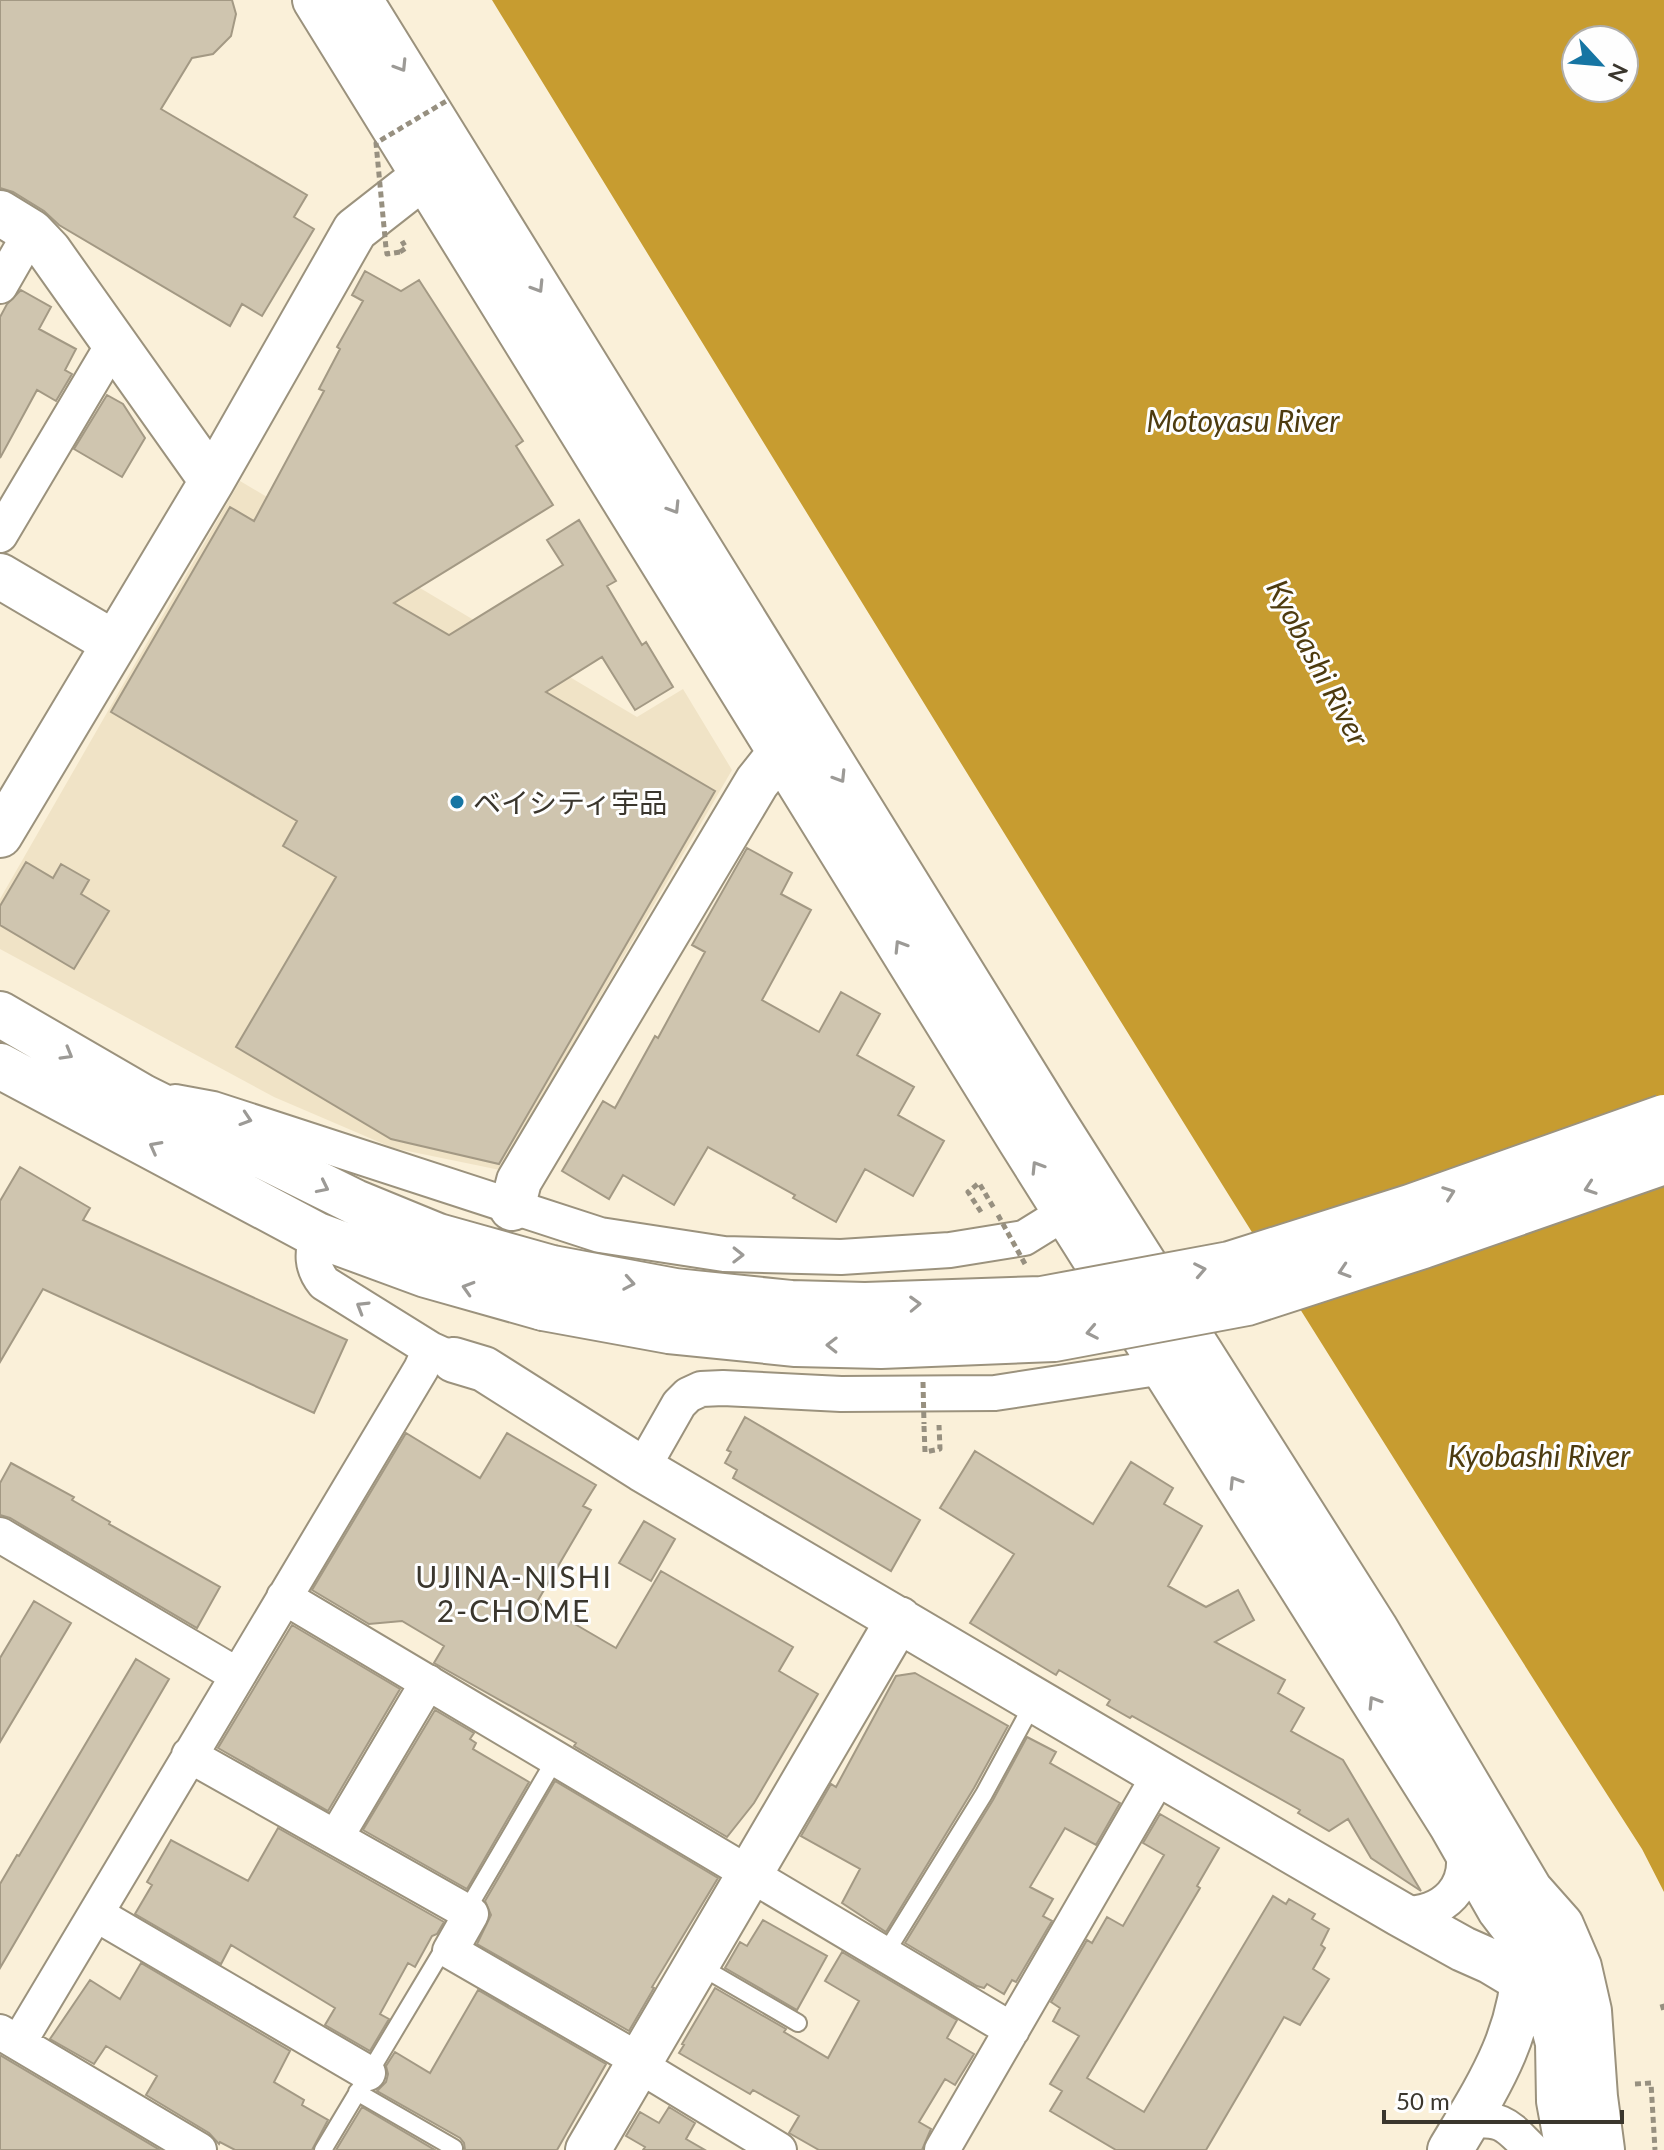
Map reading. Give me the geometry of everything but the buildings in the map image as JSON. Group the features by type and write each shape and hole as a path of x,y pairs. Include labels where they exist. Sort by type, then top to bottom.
{"street":[{"path":"315,0 440,166 1183,1364 1462,1843 1464,1861 1461,1880 1451,1896 1437,1908 1419,1914 1400,1914"},
{"path":"360,0 440,166"},
{"path":"0,835 212,481 355,230 440,166"},
{"path":"0,286 15,223 49,251 212,481"},
{"path":"0,535 114,343"},
{"path":"0,576 114,643"},
{"path":"512,1208 519,1181 527,1167 757,782 797,743"},
{"path":"0,1014 143,1097 355,1202 438,1236 548,1288 669,1331 796,1344 881,1346 1054,1339 1247,1303 1664,1162"},
{"path":"0,1066 317,1235 426,1275 548,1288 689,1293 791,1303 865,1305 1042,1299 1230,1264 1410,1207 1664,1117"},
{"path":"143,1097 213,1109 600,1235 724,1254 841,1257 950,1250 1024,1238 1082,1203"},
{"path":"317,1235 312,1253 316,1273 324,1283 442,1354 484,1369 642,1469 1160,1774 1400,1914 1490,1961 1548,2007"},
{"path":"199,2150 9,2037 96,1914 421,1369 442,1354"},
{"path":"642,1469 679,1404 701,1389 841,1394 995,1393 1183,1364"},
{"path":"1183,1364 1375,1628 1530,1890 1561,1925 1579,1967 1615,2090 1602,2150"},
{"path":"0,1535 237,1675"},
{"path":"284,1597 1012,2030"},
{"path":"588,2150 899,1619"},
{"path":"1375,1628 1434,1761 1519,1898 1548,2007 1568,2150"},
{"path":"336,1837 428,1682"},
{"path":"189,1755 471,1914 450,1951 623,2051 779,2150"},
{"path":"942,2150 1160,1774"},
{"path":"1452,1826 1500,1910 1548,2007 1615,2090"},
{"path":"96,1914 362,2083"},
{"path":"1500,2066 1517,2019 1548,2007"},
{"path":"1459,2135 1500,2066 1515,2048 1537,2041 1548,2007"},
{"path":"1459,2135 1499,2121 1532,2150"}],"lane":[{"path":"885,1954 984,1794 1035,1700"},
{"path":"471,1914 471,1903 556,1758"},
{"path":"323,2150 441,1953 450,1951"},
{"path":"696,1964 798,2023"},
{"path":"362,2083 454,2148"}],"path":[{"path":"393,258 395,246 402,241 406,243 406,248 400,252 387,254 376,143 448,100"},
{"path":"395,246 400,252"},
{"path":"983,1215 968,1192 979,1183 1032,1275"},
{"path":"923,1377 925,1452 940,1449 939,1412"},
{"path":"1664,2005 1664,2011"},
{"path":"1615,2090 1651,2083 1655,2150"}],"shaded area":[{"path":"240,481 637,717 683,689 732,770 500,1170 393,1148 274,1097 0,949 0,899"}],"water":[{"name":"Motoyasu River","path":"492,0 1664,0 1664,1892 1642,1849 1206,1159"}],"place":[{"name":"ベイシティ宇品","path":"457,802"}],"district":[{"name":"UJINA-NISHI 2-CHOME","path":"514,1593"}],"water label":[{"name":"Kyobashi River","path":"1319,662"},
{"name":"Kyobashi River","path":"1539,1455"}]}
